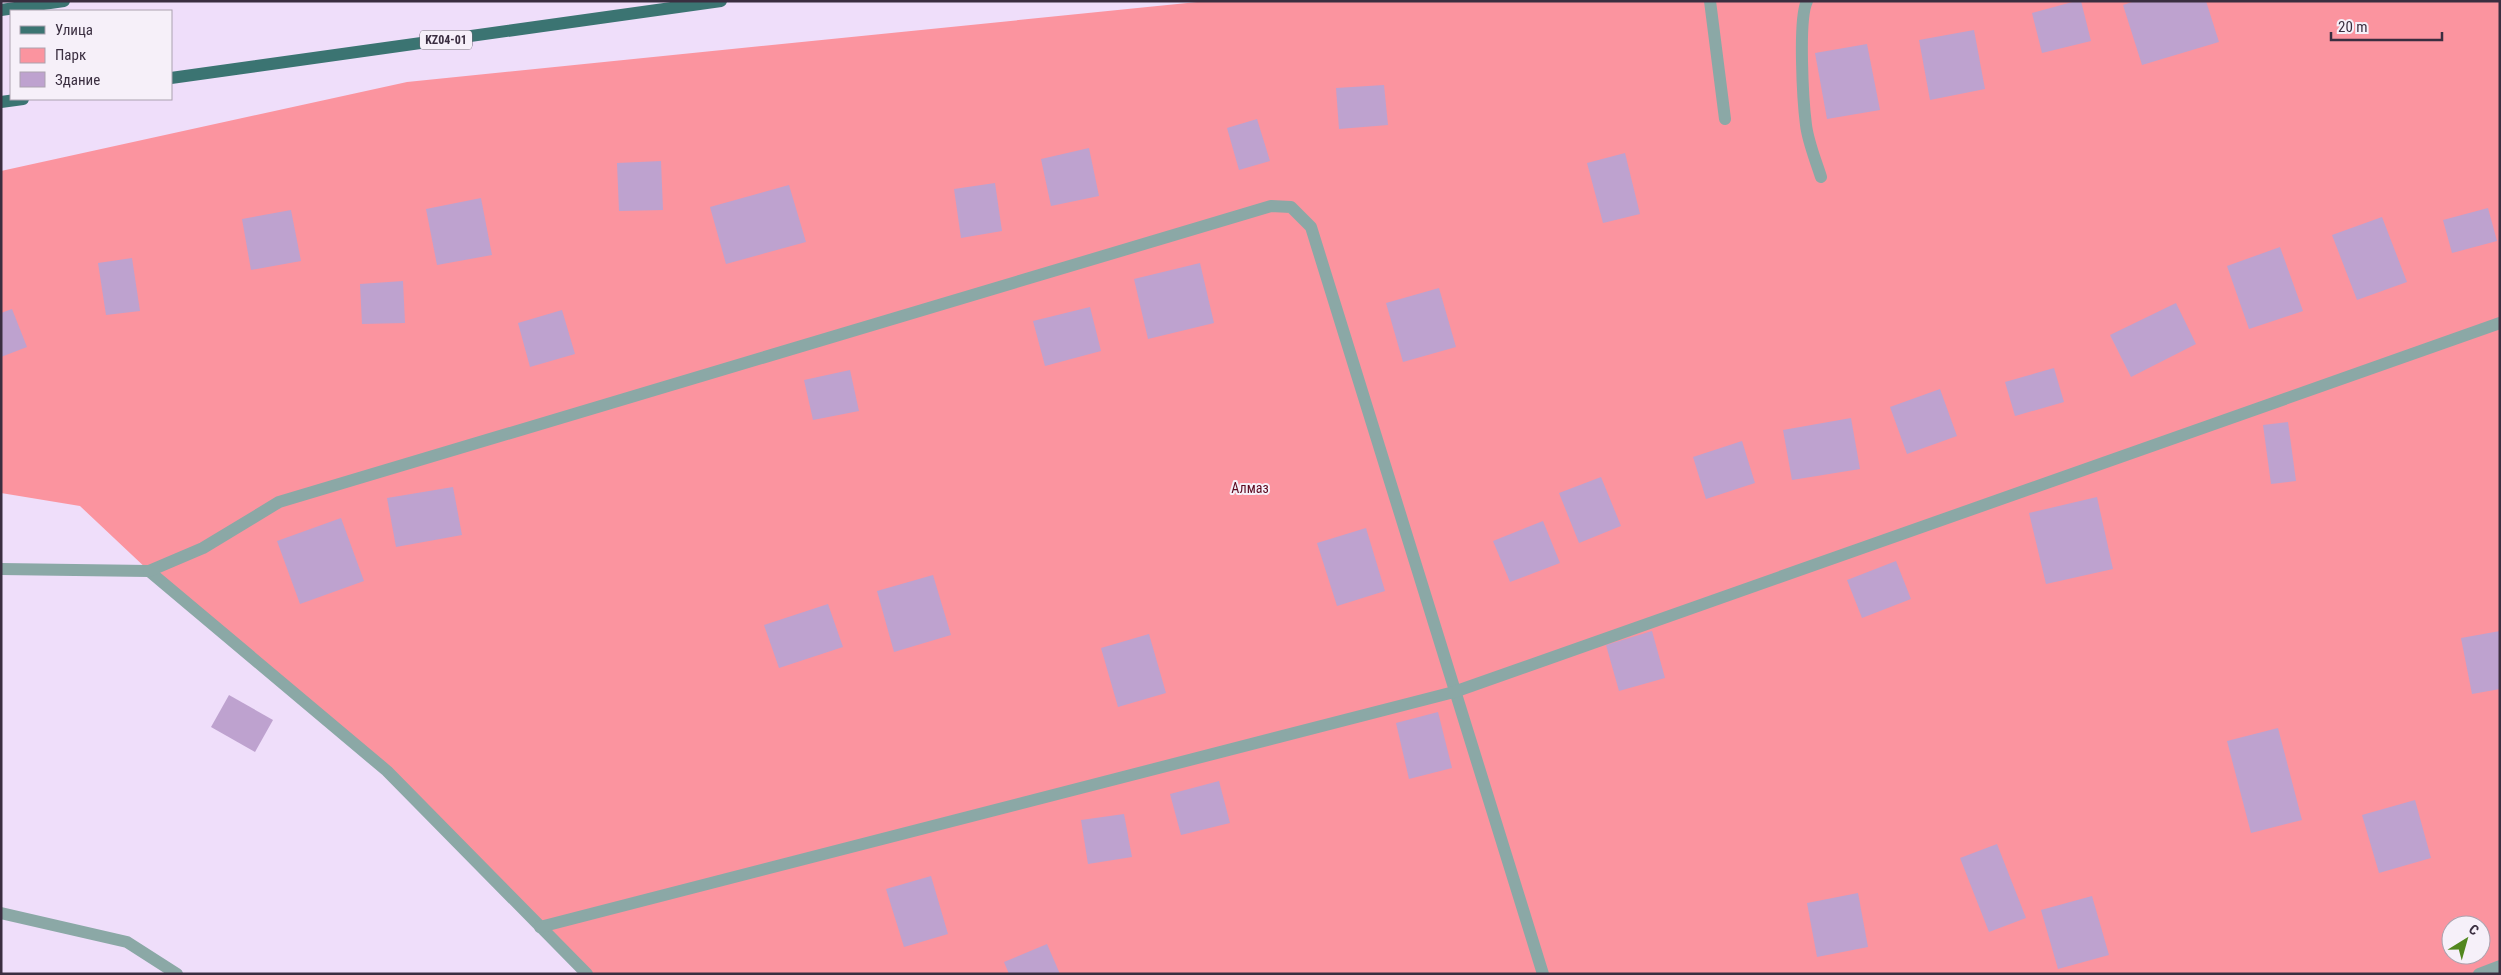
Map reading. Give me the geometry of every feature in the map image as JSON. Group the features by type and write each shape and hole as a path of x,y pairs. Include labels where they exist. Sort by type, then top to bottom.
{"main road":[{"path":"1,10 64,1"},
{"name":"KZ04-01","path":"172,78 721,1"},
{"path":"1,102 16,100"}],"street":[{"path":"1807,1 1801,28 1806,126 1821,177"},
{"path":"1714,2 1725,120"},
{"path":"1,568 149,571 203,548 279,502 1271,206 1291,207 1311,226 1543,974"},
{"path":"540,927 1454,692 2500,323"},
{"path":"149,571 386,771 588,974"},
{"path":"1,913 127,942 176,974"},
{"path":"2479,974 2500,966"}],"green space":[{"name":"Алмаз","path":"1207,1 2500,1 2500,974 587,974 387,771 149,571 80,506 1,493 1,171 407,82"}],"building":[{"path":"2081,1 2091,41 2042,53 2032,13"},
{"path":"2135,1 2206,1 2219,42 2142,65 2123,5"},
{"path":"1974,30 1985,89 1930,100 1919,40"},
{"path":"1867,44 1880,110 1827,119 1815,53"},
{"path":"1384,85 1388,125 1339,129 1336,88"},
{"path":"1257,119 1270,161 1239,170 1227,128"},
{"path":"1089,148 1099,196 1051,206 1041,159"},
{"path":"1625,153 1640,214 1603,223 1587,163"},
{"path":"661,161 663,210 619,211 617,163"},
{"path":"995,183 1002,231 961,238 954,189"},
{"path":"789,185 806,242 726,264 710,207"},
{"path":"481,198 492,255 437,265 426,209"},
{"path":"2488,208 2497,241 2452,253 2443,220"},
{"path":"291,210 301,261 251,270 242,219"},
{"path":"2382,217 2407,282 2357,300 2332,235"},
{"path":"2280,247 2303,311 2249,329 2227,266"},
{"path":"132,258 140,311 106,315 98,263"},
{"path":"1200,263 1214,323 1148,339 1134,279"},
{"path":"403,281 405,323 362,324 360,284"},
{"path":"1439,288 1456,347 1403,362 1386,303"},
{"path":"2176,303 2196,344 2131,377 2110,335"},
{"path":"1090,307 1101,351 1045,366 1033,321"},
{"path":"12,309 27,347 1,357 1,313"},
{"path":"562,310 575,354 530,367 518,323"},
{"path":"2054,368 2064,402 2015,416 2005,382"},
{"path":"850,370 859,411 813,420 804,380"},
{"path":"1940,389 1957,436 1907,454 1890,407"},
{"path":"1851,418 1860,469 1792,480 1783,430"},
{"path":"2288,422 2296,481 2271,484 2263,425"},
{"path":"1742,441 1755,483 1706,499 1693,457"},
{"path":"1601,477 1621,526 1579,543 1559,493"},
{"path":"453,487 462,535 396,547 387,498"},
{"path":"2097,497 2113,569 2046,584 2029,513"},
{"path":"341,518 364,581 300,604 277,541"},
{"path":"1543,521 1560,563 1510,582 1493,541"},
{"path":"1366,528 1385,591 1337,606 1317,543"},
{"path":"1896,561 1911,599 1862,618 1847,580"},
{"path":"933,575 951,635 894,652 877,591"},
{"path":"828,604 843,647 779,668 764,625"},
{"path":"1652,631 1665,678 1619,691 1606,645"},
{"path":"2500,631 2500,689 2472,694 2461,638"},
{"path":"1149,634 1166,693 1118,707 1101,648"},
{"path":"229,695 273,720 255,752 211,727"},
{"path":"1438,712 1452,768 1409,779 1396,723"},
{"path":"2278,728 2302,820 2251,833 2227,741"},
{"path":"1219,781 1230,823 1181,835 1170,794"},
{"path":"2415,800 2431,858 2379,873 2362,815"},
{"path":"1124,814 1132,857 1088,864 1081,820"},
{"path":"1997,844 2026,918 1989,932 1960,858"},
{"path":"931,876 948,934 904,947 886,889"},
{"path":"1858,893 1868,947 1817,957 1807,903"},
{"path":"2092,896 2109,955 2058,969 2041,910"},
{"path":"1047,944 1060,974 1009,974 1004,962"}]}
